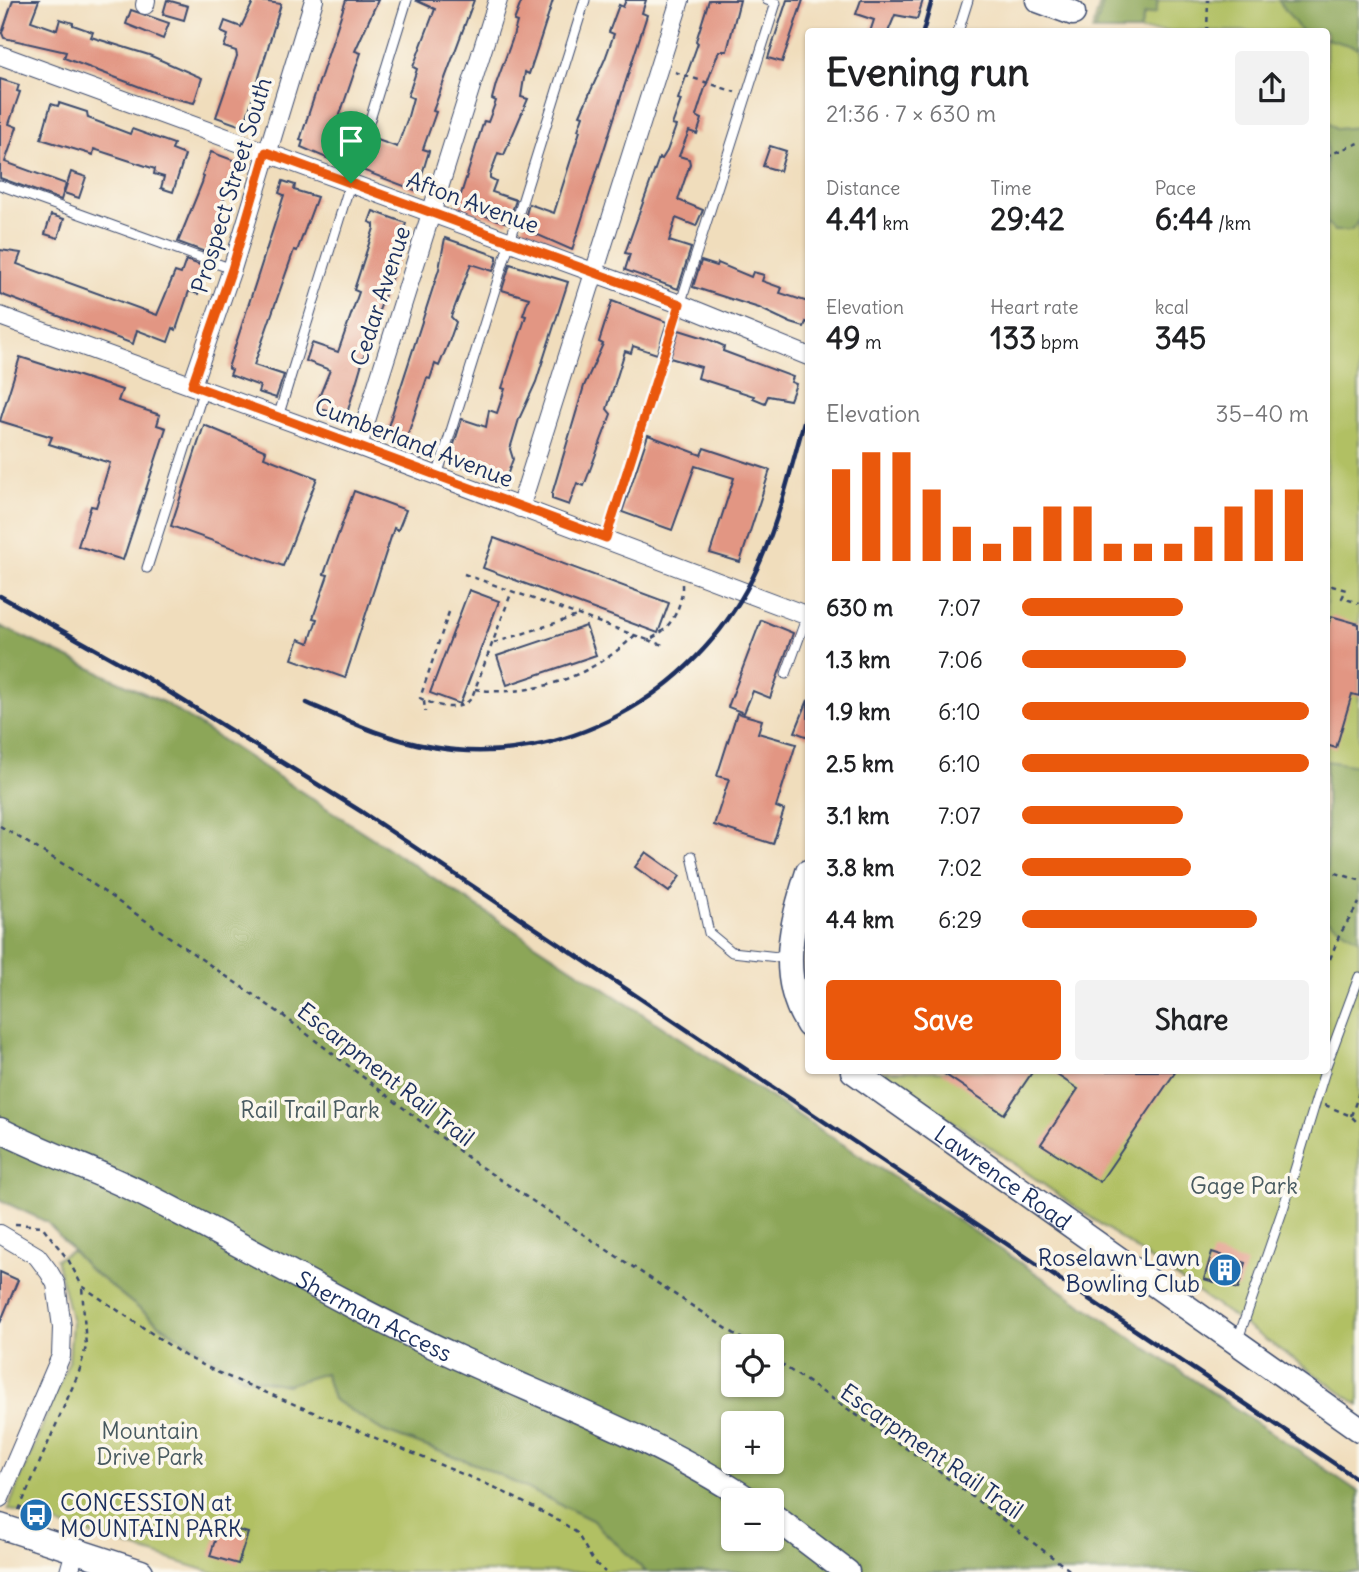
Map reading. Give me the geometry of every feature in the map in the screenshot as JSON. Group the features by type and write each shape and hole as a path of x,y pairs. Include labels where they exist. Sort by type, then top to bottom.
{"main road":[{"path":"1038,0 1072,15"},
{"path":"805,883 789,939 794,993 805,1018"},
{"name":"Lawrence Road","path":"857,1074 1359,1429"},
{"name":"Sherman Access","path":"0,1130 38,1149 113,1179 336,1298 732,1488"},
{"path":"8,1520 72,1561 141,1572"},
{"path":"784,1524 847,1572"}],"street":[{"name":"Prospect Street South","path":"198,387 266,152 314,0"},
{"name":"Cedar Avenue","path":"358,446 498,0"},
{"path":"520,508 680,0"},
{"name":"Afton Avenue","path":"0,55 680,304 805,355"},
{"name":"Cumberland Avenue","path":"0,316 606,538 805,615"},
{"path":"0,1498 61,1356 62,1327 56,1284 37,1256 5,1229"}],"lane":[{"path":"278,417 407,0"},
{"path":"437,477 585,0"},
{"path":"606,538 776,3 767,0"},
{"path":"959,28 968,0"},
{"path":"0,185 232,269"},
{"path":"147,568 198,387"},
{"path":"786,674 805,624"},
{"path":"692,856 709,933 733,952 789,959"},
{"path":"1330,1055 1359,977"},
{"path":"1236,1344 1284,1206 1324,1074"}],"path":[{"path":"1207,28 1208,0"},
{"path":"659,66 746,95"},
{"path":"1330,154 1359,143"},
{"path":"649,640 666,630 671,622 682,594 683,569"},
{"path":"464,574 663,645"},
{"path":"1330,589 1332,586 1346,590 1342,598 1359,603"},
{"path":"424,701 459,707 470,701 512,591"},
{"path":"425,712 421,693 449,612"},
{"path":"493,643 580,615"},
{"path":"475,689 509,692 550,684 595,666 635,635"},
{"name":"Escarpment Rail Trail","path":"0,827 68,867 281,1014 475,1163 735,1334"},
{"path":"1330,871 1359,880"},
{"path":"1330,957 1359,903"},
{"path":"1351,1116 1359,1093"},
{"path":"1315,1101 1351,1116 1359,1124"},
{"path":"5,1229 42,1226 69,1261 82,1286 86,1347 79,1372 8,1520"},
{"path":"82,1286 186,1356 219,1373 496,1488 563,1523 577,1533 593,1561 605,1572"},
{"name":"Escarpment Rail Trail","path":"784,1366 925,1461 1072,1572"}],"green space":[{"name":"Gage Park","path":"1101,0 1359,0 1359,1405 885,1074 1330,1074 1330,28 1093,28"},
{"path":"1104,0 1158,0 1156,13 1144,15 1141,28 1096,28"},
{"path":"1278,0 1359,0 1359,48 1330,40 1330,28 1299,28"},
{"path":"1330,123 1337,129 1359,127 1359,221 1351,231 1334,231 1330,226"},
{"name":"Rail Trail Park","path":"0,626 165,703 910,1188 1359,1492 1359,1572 646,1572 592,1520 483,1467 383,1431 333,1399 325,1373 287,1385 243,1377 159,1324 88,1268 47,1222 0,1200"},
{"path":"1330,762 1359,766 1359,939 1330,922"},
{"name":"Mountain Drive Park","path":"72,1251 88,1268 158,1324 243,1377 287,1385 325,1372 333,1399 383,1431 483,1467 592,1520 646,1572 211,1572 8,1509 69,1361 72,1322 56,1259"}],"building":[{"path":"13,0 39,0 31,21 57,30 60,19 73,23 93,32 91,37 149,55 202,78 194,103 161,95 64,58 66,52 4,38 2,33"},
{"path":"167,0 188,6 184,20 163,14"},
{"path":"254,0 281,4 244,127 216,117 237,56 236,51 224,47 228,35 221,32 225,21 241,27"},
{"path":"346,0 378,0 355,51 361,53 332,138 345,142 338,163 301,147 303,141 300,140"},
{"path":"415,0 474,0 433,111 436,112 423,149 429,151 417,191 362,170 372,138 397,147 407,120 413,98 408,96 417,69 413,67 435,9"},
{"path":"522,0 553,0 529,74 525,72 521,97 528,99 504,155 498,153 490,175 490,178 496,181 492,192 516,200 508,223 457,207 484,121 488,122 496,101 492,99"},
{"path":"626,0 646,0 642,13 647,15 572,250 522,228 529,204 554,213 580,131 578,130 583,116 580,115 614,34 609,32 619,5 623,7"},
{"path":"709,0 740,0 727,51 719,51 704,91 696,116 702,119 697,134 689,131 679,156 689,159 690,164 678,200 703,210 696,226 676,218 669,241 691,248 678,289 625,270 630,254 625,253 659,158 662,159 667,151 676,126 672,125 681,100 678,99 698,43 696,41"},
{"path":"787,0 803,0 782,62 768,58"},
{"path":"861,0 923,0 917,19 895,15 890,28 871,28 874,20 856,14"},
{"path":"131,10 169,23 163,39 126,24"},
{"path":"0,79 19,85 17,91 20,92 9,124 17,127 5,162 66,184 61,200 0,178"},
{"path":"59,103 87,112 88,118 130,134 132,129 174,144 172,150 185,155 173,192 161,188 164,177 154,174 155,169 94,149 93,155 41,139 51,104 58,106"},
{"path":"770,146 786,151 780,171 763,166"},
{"path":"211,152 238,162 219,212 221,213 208,253 178,242 202,183 202,175"},
{"path":"71,172 86,177 79,198 64,193"},
{"path":"283,181 295,185 294,190 317,197 297,251 294,250 254,365 284,375 276,398 258,392 260,386 230,375 232,370 228,368 284,195 279,193"},
{"path":"373,211 406,223 397,254 400,255 372,329 346,417 315,407 330,370 306,361 312,343 338,352 359,292 354,290 374,228 374,224 369,222"},
{"path":"51,215 64,219 58,238 45,234"},
{"path":"445,238 497,256 497,260 493,271 471,264 451,317 456,322 449,342 439,366 435,364 430,379 427,378 406,440 386,433 439,269"},
{"path":"0,250 21,253 17,264 157,315 175,272 181,274 186,260 203,266 200,276 204,278 198,294 189,291 176,330 173,328 168,342 137,330 133,344 0,294"},
{"path":"701,261 717,266 718,263 751,277 753,272 764,275 762,281 782,288 780,293 805,301 805,324 804,327 791,323 759,308 693,287"},
{"path":"510,264 568,282 536,382 519,419 510,449 513,459 505,481 459,465 460,461 450,457 462,419 486,427 489,410 497,413 505,389 502,388 526,316 523,315 529,298 502,290"},
{"path":"612,301 667,322 657,354 633,346 631,353 625,351 607,409 611,414 584,486 577,483 569,505 552,499 552,494 584,386 603,344 599,342"},
{"path":"679,330 708,339 724,346 723,351 793,377 791,382 796,384 790,400 768,396 765,403 753,398 754,396 698,378 701,367 670,358"},
{"path":"20,357 122,390 118,401 160,415 157,425 166,428 123,560 78,546 91,506 96,507 110,463 49,444 52,437 0,421"},
{"path":"204,425 266,451 264,457 317,478 283,566 171,526"},
{"path":"648,435 701,455 704,448 770,470 740,562 710,553 734,478 695,466 672,530 622,512"},
{"path":"354,491 406,510 398,530 394,528 345,678 292,659 299,639 309,643 317,619 313,618 328,575 324,574"},
{"path":"494,538 669,603 658,633 483,568"},
{"path":"469,590 499,601 460,704 430,693"},
{"path":"1331,616 1359,624 1359,696 1352,694 1336,748 1330,746"},
{"path":"761,620 793,633 770,698 753,691 744,713 728,707"},
{"path":"586,626 596,655 507,685 497,656"},
{"path":"805,707 805,736 795,732"},
{"path":"737,713 762,720 758,733 796,744 776,807 784,810 773,844 714,825 729,779 717,776"},
{"path":"646,852 680,876 669,892 635,867"},
{"path":"944,1074 1031,1074 1004,1114"},
{"path":"1056,1074 1174,1074 1100,1182 1041,1144 1078,1089"},
{"name":"Roselawn Lawn Bowling Club","path":"1212,1252 1246,1263 1238,1289 1204,1279"},
{"path":"0,1272 18,1280 0,1323"},
{"path":"220,1525 248,1533 238,1564 210,1556"}],"railway":[{"path":"924,28 932,0"},
{"path":"307,703 400,740 432,747 481,751 529,747 575,735 619,715 660,689 696,657 727,620 752,579 770,538 805,419"},
{"path":"0,596 145,677 362,812 1359,1480"}],"place":[{"name":"Roselawn Lawn Bowling Club","path":"1225,1270"},
{"name":"CONCESSION at MOUNTAIN PARK","path":"36,1515"}],"route":[{"path":"266,152 351,183 680,304 606,538 192,385 232,269 266,152"}]}
